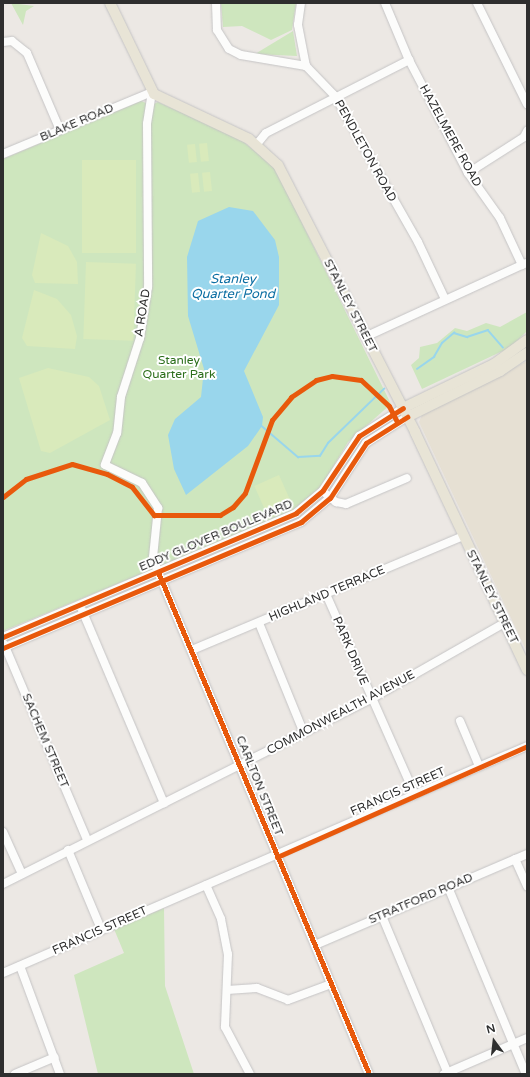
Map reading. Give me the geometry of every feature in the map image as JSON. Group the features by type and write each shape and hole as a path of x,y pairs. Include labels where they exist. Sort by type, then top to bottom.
{"main road":[{"path":"110,3 152,92"},
{"name":"STANLEY STREET","path":"152,92 166,102 257,144 272,156 284,176 365,337 405,412 527,670"},
{"path":"405,412 500,371 525,350"}],"street":[{"path":"216,3 217,30 230,49 241,55 306,66 298,24 301,3"},
{"name":"HAZELMERE ROAD","path":"385,3 409,60 468,173 500,218 525,264"},
{"path":"477,3 527,104"},
{"path":"3,42 12,41 27,53 60,130"},
{"path":"257,144 266,133 335,96 409,60"},
{"name":"PENDLETON ROAD","path":"306,66 335,96 418,242 445,299"},
{"name":"BLAKE ROAD","path":"3,154 152,92"},
{"name":"A ROAD","path":"152,92 147,124 148,287 140,338 121,398 117,433 105,465 142,483 151,494 155,502 159,516 153,557 158,572"},
{"path":"468,173 524,137 527,131"},
{"path":"365,337 445,299 525,264"},
{"name":"EDDY GLOVER BOULEVARD","path":"3,637 296,513 322,491 358,436 405,412"},
{"name":"EDDY GLOVER BOULEVARD","path":"4,646 162,582 301,522 330,498 362,448 405,412"},
{"path":"322,491 330,498 346,504 407,478"},
{"path":"246,535 250,545"},
{"name":"HIGHLAND TERRACE","path":"192,650 463,536"},
{"name":"CARLTON STREET","path":"158,572 192,650 277,857 370,1074"},
{"name":"PARK DRIVE","path":"326,594 371,699 415,795"},
{"path":"79,605 164,803"},
{"path":"259,623 304,733"},
{"name":"COMMONWEALTH AVENUE","path":"3,884 87,840 371,699 504,623"},
{"name":"SACHEM STREET","path":"4,646 87,840"},
{"path":"460,721 479,766"},
{"name":"FRANCIS STREET","path":"3,973 101,929 277,857 527,746"},
{"path":"3,832 22,874"},
{"path":"68,850 101,929"},
{"name":"STRATFORD ROAD","path":"315,945 527,854"},
{"path":"515,859 527,886"},
{"path":"206,885 222,926 228,954 225,1027 250,1074"},
{"path":"448,887 526,1074"},
{"path":"382,916 447,1073 527,1038"},
{"path":"20,966 55,1056 60,1074"},
{"path":"226,990 257,988 288,1000 332,984"},
{"path":"15,1074 55,1056"}],"shaded area":[{"path":"527,361 527,652 419,422 422,415"}],"green space":[{"path":"11,3 34,6 26,11 23,25"},
{"path":"221,3 296,3 292,30 271,40 242,26 223,27"},
{"path":"293,31 297,56 255,54"},
{"name":"Stanley Quarter Park","path":"141,101 151,105 158,102 240,139 275,168 391,404 348,442 321,487 289,513 3,631 3,159"},
{"path":"207,143 209,161 201,162 199,144"},
{"path":"195,144 197,162 189,163 187,145"},
{"path":"82,160 136,160 136,253 82,253"},
{"path":"210,172 212,191 204,192 202,173"},
{"path":"198,173 200,192 192,193 190,174"},
{"path":"41,233 68,246 77,262 78,284 35,283 32,275"},
{"path":"86,262 136,264 133,341 83,339"},
{"path":"34,290 57,299 71,315 77,336 75,349 27,346 22,338"},
{"path":"527,312 527,331 511,347 422,389 411,365 419,358 420,347 437,343 455,328 467,331 486,323 500,327"},
{"path":"48,368 89,377 99,386 110,420 50,453 41,451 19,378"},
{"path":"279,475 294,508 269,519 254,486"},
{"path":"164,908 165,986 194,1074 98,1074 74,975 124,953 114,929"}],"water":[{"name":"Stanley Quarter Pond","path":"229,207 253,211 275,240 279,257 279,305 244,371 263,417 262,426 248,446 186,495 174,469 168,435 175,419 201,397 204,369 188,316 187,257 198,221"}],"waterway":[{"path":"417,369 434,357 442,343 454,333 467,337 488,330 503,347"},
{"path":"262,426 298,457 320,456 328,443 384,389"}],"cycle path":[{"path":"3,497 26,479 72,464 107,474 132,487 154,515 220,515 233,507 245,493 272,420 291,397 316,380 332,376 361,380 389,406 397,422"},
{"path":"3,637 296,513 323,490 359,436 403,408"},
{"path":"3,648 301,522 330,498 366,443 407,417"},
{"path":"158,572 369,1074"},
{"path":"277,857 527,746"}]}
